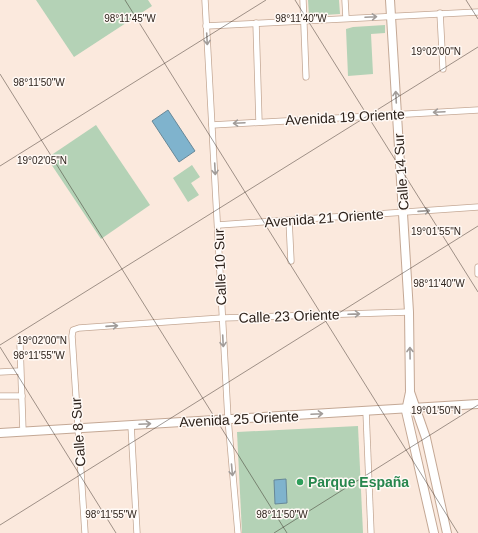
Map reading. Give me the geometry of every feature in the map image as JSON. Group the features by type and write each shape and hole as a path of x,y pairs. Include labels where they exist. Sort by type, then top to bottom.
{"main road":[{"name":"Calle 14 Sur","path":"390,0 409,312 410,392 406,408"},
{"name":"Calle 14 Sur","path":"410,392 426,438 447,533"},
{"name":"Avenida 25 Oriente","path":"0,433 478,404"},
{"path":"406,408 434,533"}],"street":[{"name":"Calle 10 Sur","path":"205,0 228,419 238,533"},
{"path":"303,0 306,78"},
{"path":"345,0 346,18"},
{"path":"206,26 478,12"},
{"path":"440,14 443,69"},
{"path":"256,23 259,122"},
{"name":"Avenida 19 Oriente","path":"212,124 478,110"},
{"name":"Avenida 21 Oriente","path":"218,225 478,208"},
{"path":"289,220 291,261"},
{"path":"478,267 478,274"},
{"name":"Calle 23 Oriente","path":"74,330 79,328 222,318 409,312"},
{"name":"Calle 8 Sur","path":"74,330 72,336 85,533"},
{"path":"20,344 23,432"},
{"path":"0,372 20,371"},
{"path":"0,396 22,396"},
{"path":"366,411 371,533"},
{"path":"131,425 137,533"}],"green space":[{"path":"36,0 148,0 152,6 74,57"},
{"path":"308,0 339,0 340,14 309,16"},
{"path":"385,25 385,33 371,34 373,74 348,76 346,29 353,27"},
{"path":"96,125 150,205 101,239 47,158"},
{"path":"192,165 200,177 191,183 199,195 188,202 173,178"},
{"name":"Parque España","path":"358,426 363,533 242,533 237,432"}],"water":[{"path":"168,110 195,151 179,162 152,121"},
{"path":"286,479 287,503 275,504 274,480"}],"place":[{"name":"Parque España","path":"300,482"}]}
